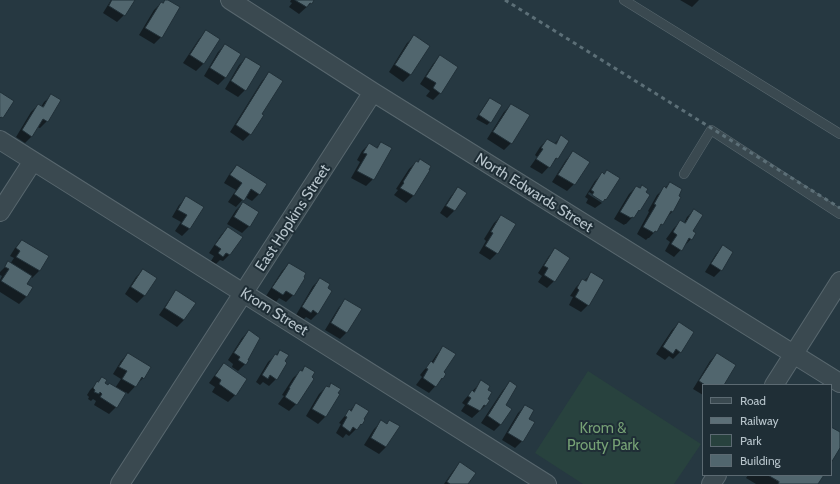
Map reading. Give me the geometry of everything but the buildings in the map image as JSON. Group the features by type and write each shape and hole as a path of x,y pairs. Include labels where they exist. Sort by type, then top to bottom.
{"street":[{"name":"North Edwards Street","path":"230,0 373,92 840,383"},
{"name":"East Hopkins Street","path":"120,484 373,92"},
{"name":"Krom Street","path":"0,140 547,484"},
{"path":"0,212 33,161"},
{"path":"775,384 840,281"}],"lane":[{"path":"624,0 840,134"},
{"path":"684,174 711,130 840,214"}],"green space":[{"name":"Krom & Prouty Park","path":"588,371 701,444 674,484 583,484 535,453"}],"railway":[{"path":"505,0 840,208"}]}
